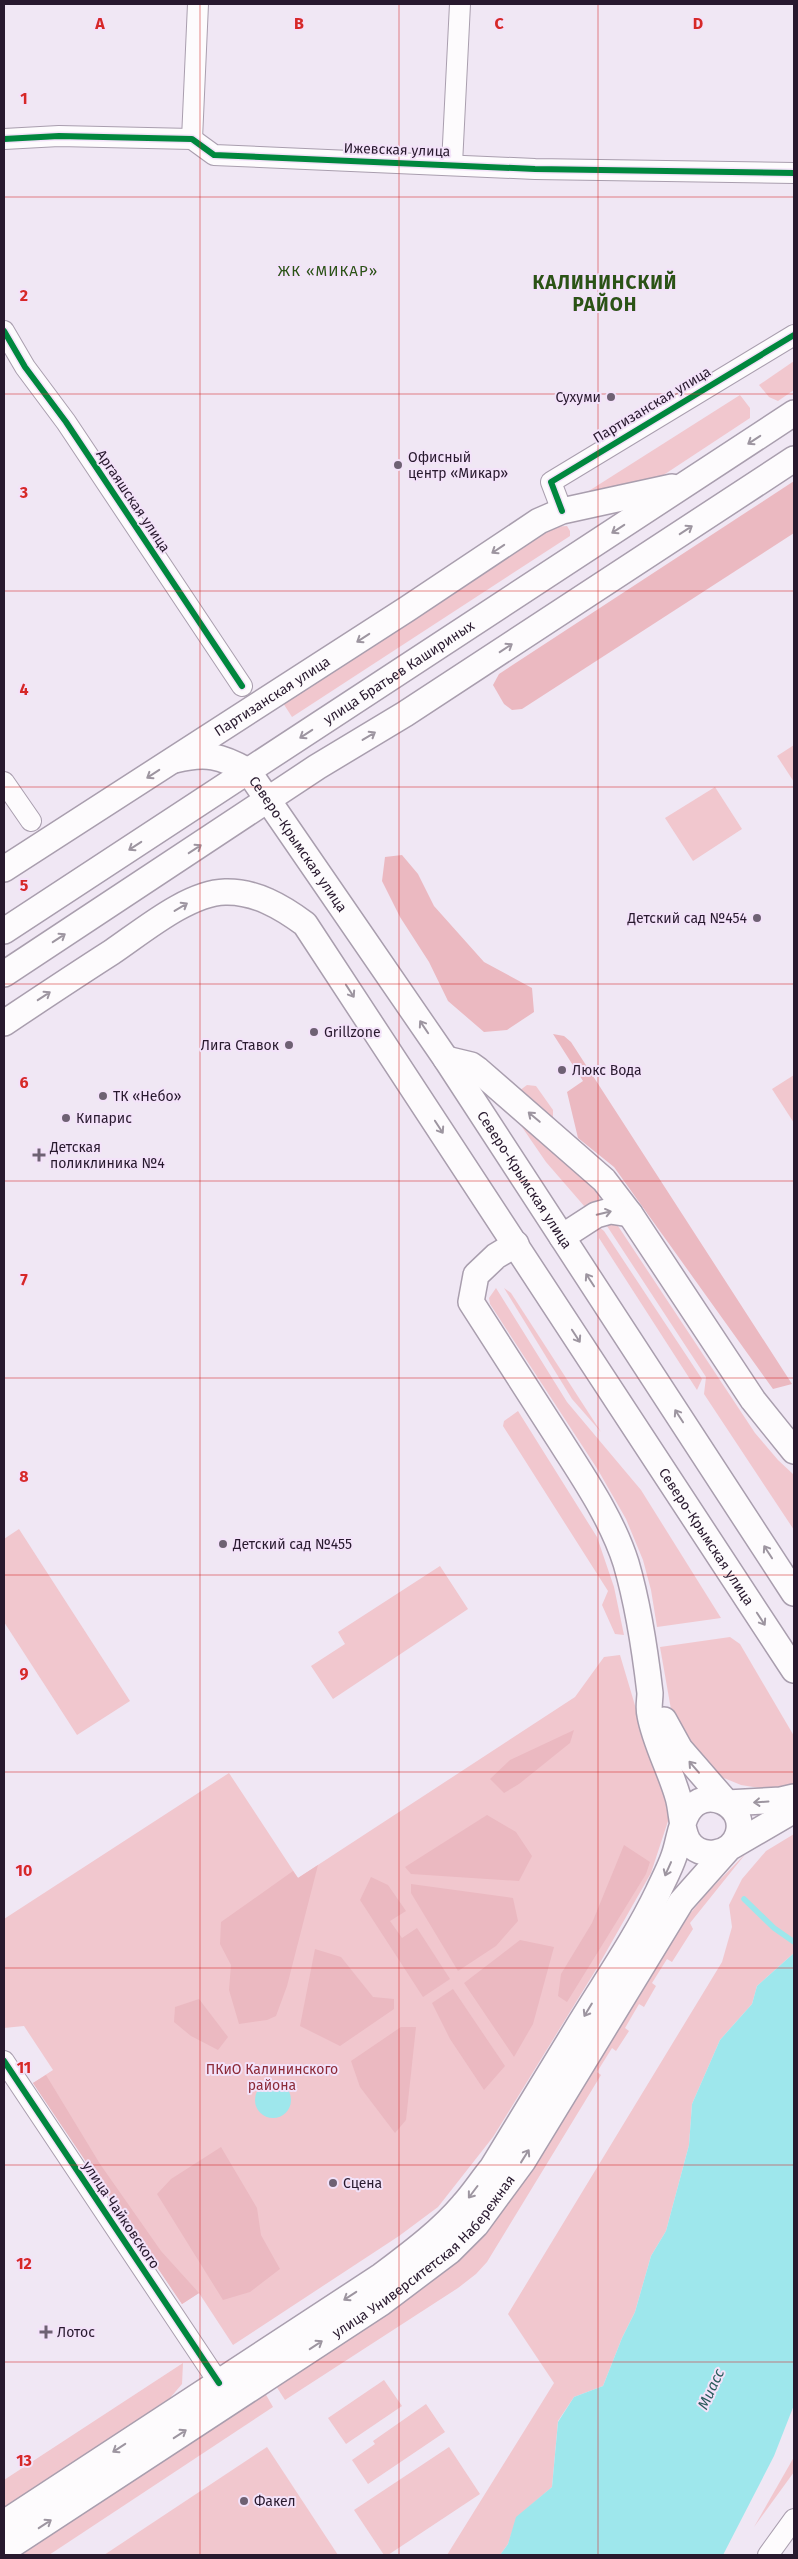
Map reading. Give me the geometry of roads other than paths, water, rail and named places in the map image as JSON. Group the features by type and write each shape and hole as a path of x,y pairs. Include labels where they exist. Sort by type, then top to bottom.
{"main road":[{"name":"улица Братьев Кашириных","path":"4,931 794,413"},
{"path":"4,974 794,459"},
{"name":"Партизанская улица","path":"4,869 176,760 539,522 562,511 687,484"},
{"path":"176,760 193,755 211,755 231,761 248,771"},
{"name":"Северо-Крымская улица","path":"248,771 446,1059 794,1593"},
{"name":"Северо-Крымская улица","path":"4,1023 184,905 214,893 236,892 252,895 286,910 311,931 324,950 794,1670"},
{"path":"446,1059 471,1065 478,1070 604,1180 630,1214 753,1400 794,1451"},
{"path":"562,1237 596,1215 610,1211 630,1214"},
{"path":"516,1244 496,1256 476,1275 471,1302 591,1489 610,1524 628,1571 650,1696 649,1713 678,1798 684,1823"},
{"path":"650,1696 680,1749 738,1816 739,1825 735,1841 729,1848"},
{"path":"794,1797 782,1800 727,1803 709,1798 700,1801 686,1814 684,1834 689,1844 698,1851 708,1854 719,1853 794,1810"},
{"name":"улица Университетская Набережная","path":"4,2523 382,2276 414,2251 463,2205 492,2168 644,1916 674,1856 684,1823"},
{"name":"улица Университетская Набережная","path":"4,2550 381,2303 450,2251 476,2225 523,2161 668,1921 729,1848"}],"street":[{"path":"4,139 59,136 192,139 198,4"},
{"path":"452,164 460,4"},
{"name":"Ижевская улица","path":"192,139 214,155 536,169 794,174"},
{"name":"Аргаяшская улица","path":"4,331 25,367 66,422 242,686"},
{"name":"Партизанская улица","path":"562,511 551,482 794,334"},
{"path":"4,782 31,821"},
{"name":"улица Чайковского","path":"4,2061 218,2383"},
{"path":"768,2555 794,2519"}],"water":[{"name":"Миасс","path":"794,1953 794,2405 774,2456 723,2555 500,2555 508,2544 516,2517 552,2487 558,2422 574,2397 603,2386 622,2338 635,2312 651,2256 666,2231 689,2145 692,2104 720,2040 752,2004 757,1986"},
{"path":"273,2082 280,2083 286,2087 290,2093 290,2107 286,2113 280,2117 273,2118 266,2117 260,2113 256,2107 255,2100 256,2093 260,2087 266,2083"}],"waterway":[{"path":"744,1899 774,1928 794,1942"}],"place":[{"name":"Сухуми","path":"611,397"},
{"name":"Офисный центр «Микар»","path":"398,465"},
{"name":"Детский сад №454","path":"757,918"},
{"name":"Grillzone","path":"314,1032"},
{"name":"Лига Ставок","path":"289,1045"},
{"name":"Люкс Вода","path":"562,1070"},
{"name":"ТК «Небо»","path":"103,1096"},
{"name":"Кипарис","path":"66,1118"},
{"name":"Детская поликлиника №4","path":"39,1155"},
{"name":"Детский сад №455","path":"223,1544"},
{"name":"Сцена","path":"333,2183"},
{"name":"Лотос","path":"46,2332"},
{"name":"Факел","path":"244,2501"}],"district":[{"name":"ЖК «МИКАР»","path":"328,271"},
{"name":"КАЛИНИНСКИЙ РАЙОН","path":"605,293"}],"park label":[{"name":"ПКиО Калининского района","path":"272,2078"}]}
